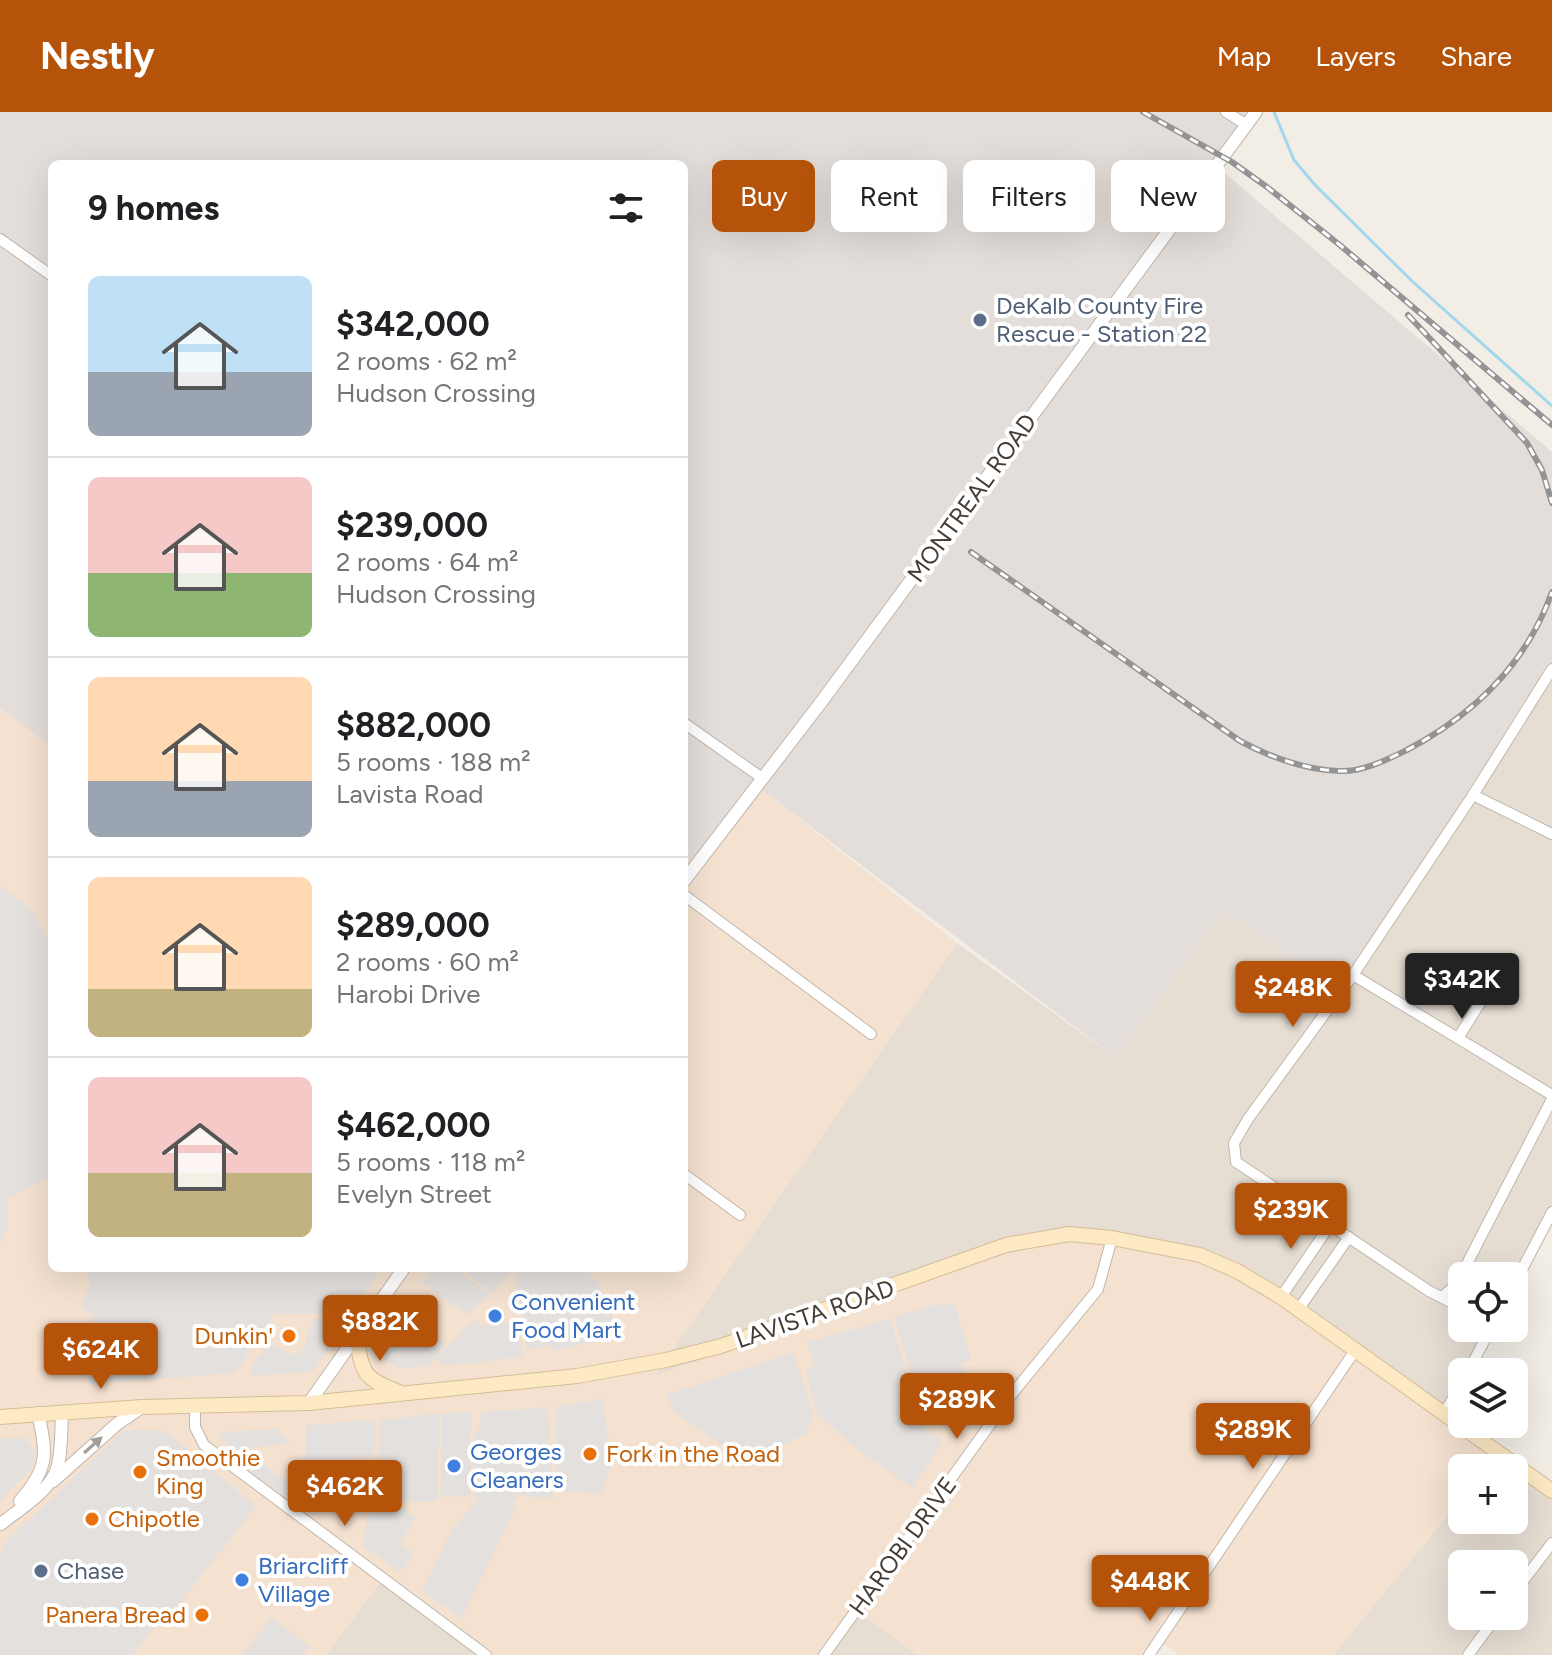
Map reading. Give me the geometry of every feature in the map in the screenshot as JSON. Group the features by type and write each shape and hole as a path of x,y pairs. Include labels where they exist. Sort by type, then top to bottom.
{"main road":[{"name":"LAVISTA ROAD","path":"0,1417 142,1407 309,1403 577,1376 666,1360 721,1346 1006,1245 1069,1234 1112,1238 1200,1255 1237,1271 1281,1297 1552,1491"},
{"path":"356,1336 361,1367 366,1377 403,1393"}],"street":[{"path":"1226,112 1247,125"},
{"name":"MONTREAL ROAD","path":"688,876 840,677 1256,112"},
{"path":"0,239 48,273"},
{"path":"1448,1299 1429,1291 1236,1162 1234,1143 1248,1119 1353,975 1473,795 1552,669"},
{"path":"688,726 762,778"},
{"path":"1473,795 1552,834"},
{"path":"688,898 871,1034"},
{"path":"1353,975 1552,1097 1456,1285 1443,1296"},
{"path":"1458,1038 1480,1003"},
{"path":"688,1177 740,1215"},
{"path":"1526,1262 1552,1212"},
{"path":"1281,1297 1330,1225"},
{"path":"1298,1310 1349,1237"},
{"name":"HAROBI DRIVE","path":"824,1655 1012,1394 1098,1289 1112,1238"},
{"path":"309,1403 401,1272"},
{"path":"1153,1653 1354,1352"},
{"path":"195,1405 195,1427 204,1445 486,1655"},
{"path":"0,1524 117,1424 142,1407"},
{"path":"1444,1413 1448,1407"},
{"path":"0,1524 41,1474 45,1447 38,1413"},
{"path":"48,1486 58,1465 62,1413"},
{"path":"1528,1575 1552,1543"},
{"path":"1468,1655 1487,1630"}],"shaded area":[{"path":"0,112 1255,112 1217,160 1111,160 1111,232 1225,232 1225,173 1552,452 1552,657 1345,992 1223,911 1116,1058 761,789 688,886 688,160 48,160 48,744 0,708"},
{"path":"1552,657 1552,1220 1524,1262 1448,1262 1448,1342 1480,1342 1471,1358 1448,1358 1448,1398 1441,1410 977,1248 825,1319 654,1376 957,943 1116,1058 1223,911 1442,838"},
{"path":"0,708 48,744 48,1272 688,1272 688,886 761,789 957,943 655,1375 825,1319 978,1248 1068,1234 1149,1242 1284,1297 1448,1415 1448,1438 1480,1438 1499,1452 1448,1454 1448,1515 1333,1655 1179,1655 1158,1640 1148,1655 918,1655 859,1613 826,1655 484,1655 383,1579 326,1655 0,1655"},
{"path":"0,886 29,907 48,936 48,1177 7,1200 7,1231 0,1242"},
{"path":"90,1272 379,1272 350,1314 275,1314 235,1373 89,1384 85,1333 94,1318 81,1307 91,1282 86,1277"},
{"path":"430,1272 460,1272 490,1294 467,1315 422,1282"},
{"path":"464,1272 511,1272 492,1293"},
{"path":"520,1272 587,1272 597,1281 619,1336 552,1351 551,1345 527,1350 516,1277"},
{"path":"404,1302 414,1310 409,1318 445,1344 428,1366 398,1368 375,1353"},
{"path":"937,1304 955,1305 971,1360 963,1363 965,1373 926,1381 923,1374 912,1377 894,1317"},
{"path":"314,1319 350,1319 312,1372 251,1376 253,1361 271,1343 292,1355 302,1351"},
{"path":"475,1319 480,1325 518,1322 522,1357 444,1366 435,1359"},
{"path":"890,1319 926,1431 943,1441 913,1488 854,1447 817,1413 806,1370 815,1366 807,1342"},
{"path":"793,1352 814,1415 807,1433 753,1459 738,1456 674,1412 666,1395"},
{"path":"602,1399 612,1461 602,1493 556,1491 556,1407"},
{"path":"548,1407 553,1499 519,1495 512,1505 515,1510 462,1618 422,1592 451,1531 480,1498 473,1497 473,1434 478,1433 482,1412"},
{"path":"471,1412 470,1497 440,1496 442,1414"},
{"path":"440,1413 437,1501 379,1502 379,1424 383,1420"},
{"path":"375,1420 375,1452 371,1457 349,1458 349,1471 322,1472 324,1499 353,1497 354,1510 312,1509 304,1502 306,1425"},
{"path":"275,1429 290,1442 247,1449 248,1454 293,1486 286,1497 243,1467 241,1458 219,1437 225,1432"},
{"path":"127,1430 165,1431 256,1506 174,1610 167,1613 132,1655 0,1655 0,1553 7,1541 119,1434"},
{"path":"25,1438 35,1451 32,1467 0,1501 0,1439"},
{"path":"1528,1476 1552,1495 1552,1655 1333,1655 1448,1515 1448,1534 1528,1534"},
{"path":"405,1509 416,1518 399,1543 414,1554 400,1572 363,1546 368,1515"},
{"path":"383,1579 484,1655 326,1655"},
{"path":"859,1612 918,1655 826,1655"},
{"path":"272,1617 309,1647 302,1655 242,1655"}],"waterway":[{"path":"1274,112 1294,160 1315,185 1413,282 1552,406"}],"railway":[{"path":"1143,112 1232,162 1267,187 1552,425"},
{"path":"1408,315 1527,443 1542,470 1552,503"},
{"path":"971,552 1240,741 1288,762 1340,771 1382,762 1405,751 1453,722 1474,705 1512,665 1541,618 1552,592"}],"place":[{"name":"DeKalb County Fire Rescue - Station 22","path":"980,320"},
{"name":"Convenient Food Mart","path":"495,1316"},
{"name":"Dunkin'","path":"289,1336"},
{"name":"Fork in the Road","path":"590,1454"},
{"name":"Georges Cleaners","path":"454,1466"},
{"name":"Smoothie King","path":"140,1472"},
{"name":"Chipotle","path":"92,1519"},
{"name":"Chase","path":"41,1571"},
{"name":"Briarcliff Village","path":"242,1580"},
{"name":"Panera Bread","path":"202,1615"}]}
